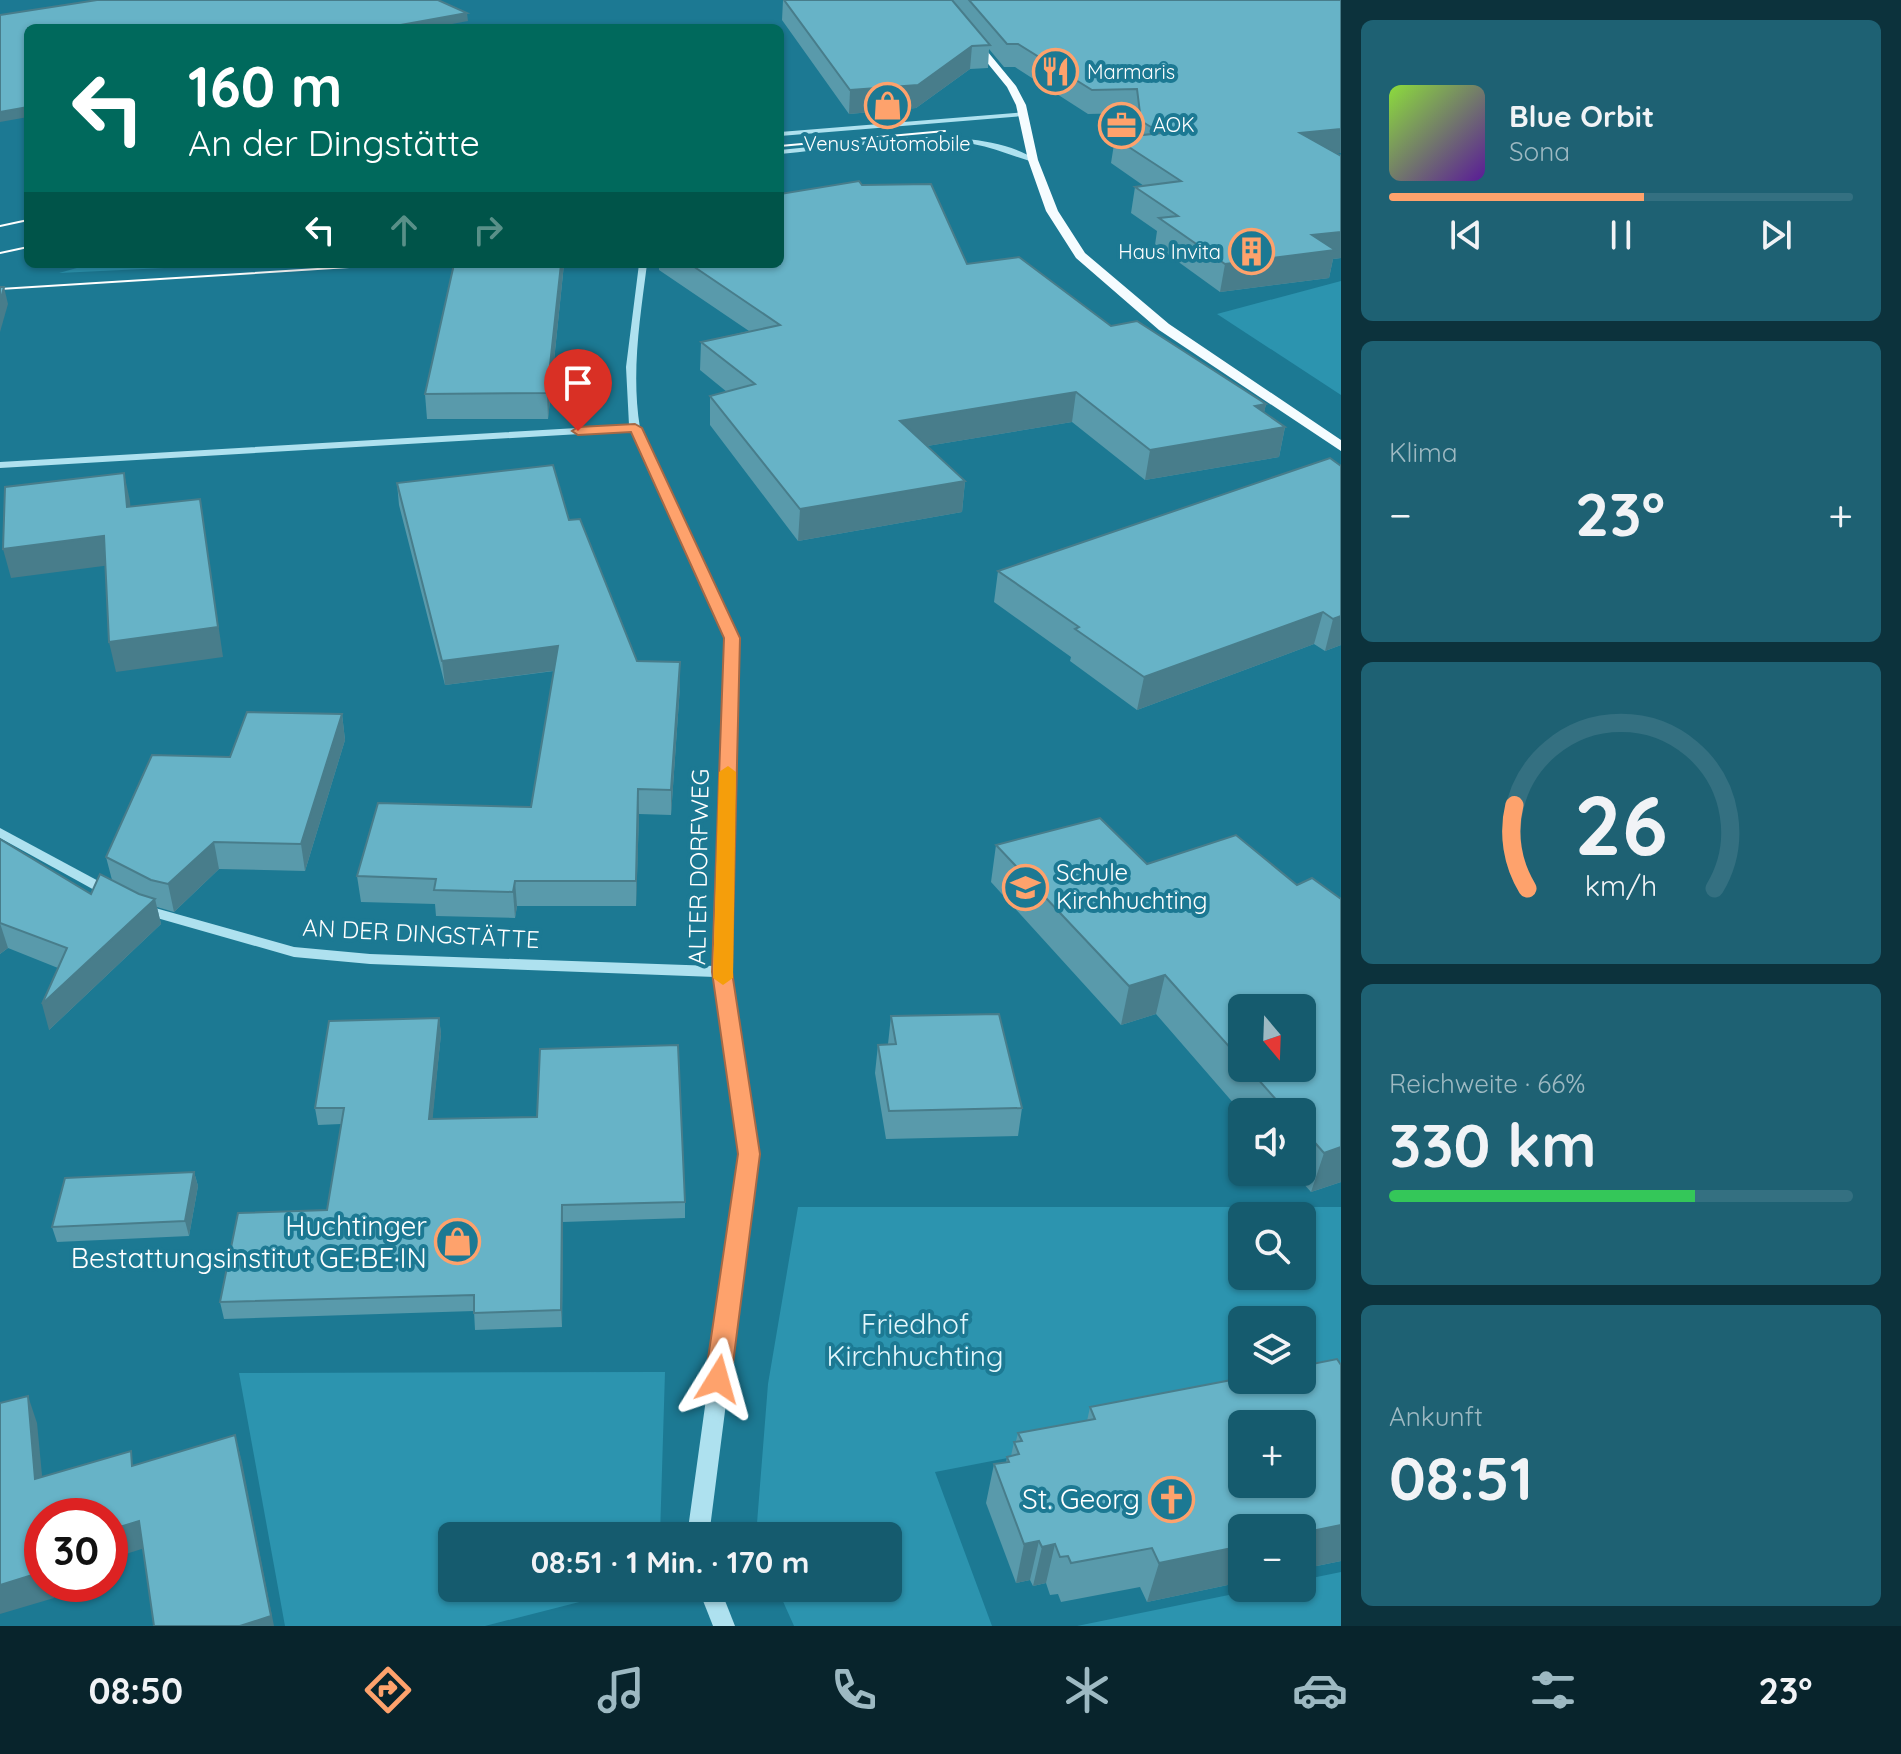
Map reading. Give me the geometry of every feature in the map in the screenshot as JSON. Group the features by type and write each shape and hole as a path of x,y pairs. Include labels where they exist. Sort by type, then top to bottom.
{"main road":[{"path":"940,0 1004,75 1023,114 1033,160 1065,236 1106,279 1164,327 1341,447"}],"street":[{"path":"784,134 1023,114"},
{"path":"784,152 957,139 1012,149 1033,160"},
{"name":"ALTER DORFWEG","path":"643,268 632,357 630,406 635,428 732,638 722,972 749,1154 700,1522"},
{"path":"0,465 635,428"},
{"name":"AN DER DINGSTÄTTE","path":"0,832 151,914 294,952 370,959 722,972"},
{"path":"715,1602 724,1626"}],"green space":[{"path":"77,268 165,268 59,273"},
{"path":"1341,281 1341,395 1217,314"},
{"name":"Friedhof Kirchhuchting","path":"798,1207 1228,1207 1228,1290 1316,1290 1316,1207 1341,1207 1341,1394 1258,1410 1228,1410 1228,1416 935,1472 992,1626 794,1626 783,1602 902,1602 902,1522 757,1522 768,1384"},
{"path":"665,1372 660,1522 438,1522 438,1602 579,1602 485,1626 285,1626 239,1373"},
{"path":"1341,1572 1341,1626 1077,1626 1228,1595 1228,1602 1316,1602 1316,1577"}],"building":[{"path":"97,0 438,0 467,13 406,24 24,24 24,108 0,112 0,15"},
{"path":"784,0 952,0 990,45 972,46 918,85 850,90"},
{"path":"969,0 1341,0 1341,129 1300,133 1341,156 1341,232 1312,235 1335,250 1225,264 1159,218 1178,216 1135,187 1181,181 1115,138 1161,133 1141,121 1137,89 1092,90 1018,44 1007,44"},
{"path":"859,181 862,185 931,184 967,264 1019,257 1111,326 1137,321 1266,404 1255,406 1285,427 1150,450 1076,392 900,421 965,481 800,509 710,396 755,384 701,342 780,325 696,268 784,268 784,193"},
{"path":"453,268 561,268 547,393 425,394"},
{"path":"1330,458 1341,466 1341,616 1333,619 1323,612 1144,677 998,571"},
{"path":"553,465 569,520 580,519 637,661 680,662 671,790 638,789 636,881 515,881 513,892 434,890 436,879 357,876 378,803 531,807 558,646 442,661 397,483"},
{"path":"124,473 127,507 200,499 218,627 109,642 104,536 3,549 5,487"},
{"path":"247,712 342,714 301,844 214,842 168,884 151,880 106,857 152,755 230,757"},
{"path":"1100,818 1147,864 1236,835 1297,885 1312,878 1341,899 1341,1147 1324,1153 1316,1144 1316,1098 1275,1098 1260,1082 1316,1082 1316,994 1228,994 1228,1045 1165,975 1129,986 996,845"},
{"path":"0,839 91,894 100,874 155,899 42,1004 67,948 0,923"},
{"path":"999,1014 1022,1108 889,1111 878,1045 896,1044 891,1016"},
{"path":"439,1018 429,1119 537,1117 540,1049 678,1045 685,1202 562,1205 561,1310 474,1313 474,1295 220,1302 238,1213 327,1210 344,1108 315,1108 329,1021"},
{"path":"194,1172 185,1221 52,1227 65,1178"},
{"name":"St. Georg","path":"1337,1359 1341,1365 1341,1525 1316,1530 1316,1514 1228,1514 1228,1549 1159,1563 1152,1548 1071,1563 1068,1556 1060,1557 1055,1544 1042,1547 1039,1541 1024,1544 994,1464 1009,1462 1007,1457 1019,1454 1014,1442 1022,1441 1018,1433 1095,1419 1090,1407 1228,1381 1228,1394 1316,1394 1316,1363"},
{"path":"28,1396 35,1479 131,1451 132,1466 235,1435 271,1616 240,1626 154,1626 139,1521 128,1524 128,1498 24,1498 24,1578 0,1585 0,1403"}],"tram line":[{"path":"784,146 945,131"},
{"path":"0,226 24,221"},
{"path":"0,253 24,248"},
{"path":"0,289 333,268"}],"slow traffic":[{"path":"723,978 728,772"}],"place":[{"name":"Marmaris","path":"1056,72"},
{"name":"Venus Automobile","path":"887,105"},
{"name":"AOK","path":"1122,125"},
{"name":"Haus Invita","path":"1252,252"},
{"name":"Schule Kirchhuchting","path":"1025,887"},
{"name":"Huchtinger Bestattungsinstitut GE·BE·IN","path":"458,1242"},
{"name":"St. Georg","path":"1171,1499"}],"route":[{"path":"578,431 635,428 732,638 722,972 749,1154 718,1379"}]}
